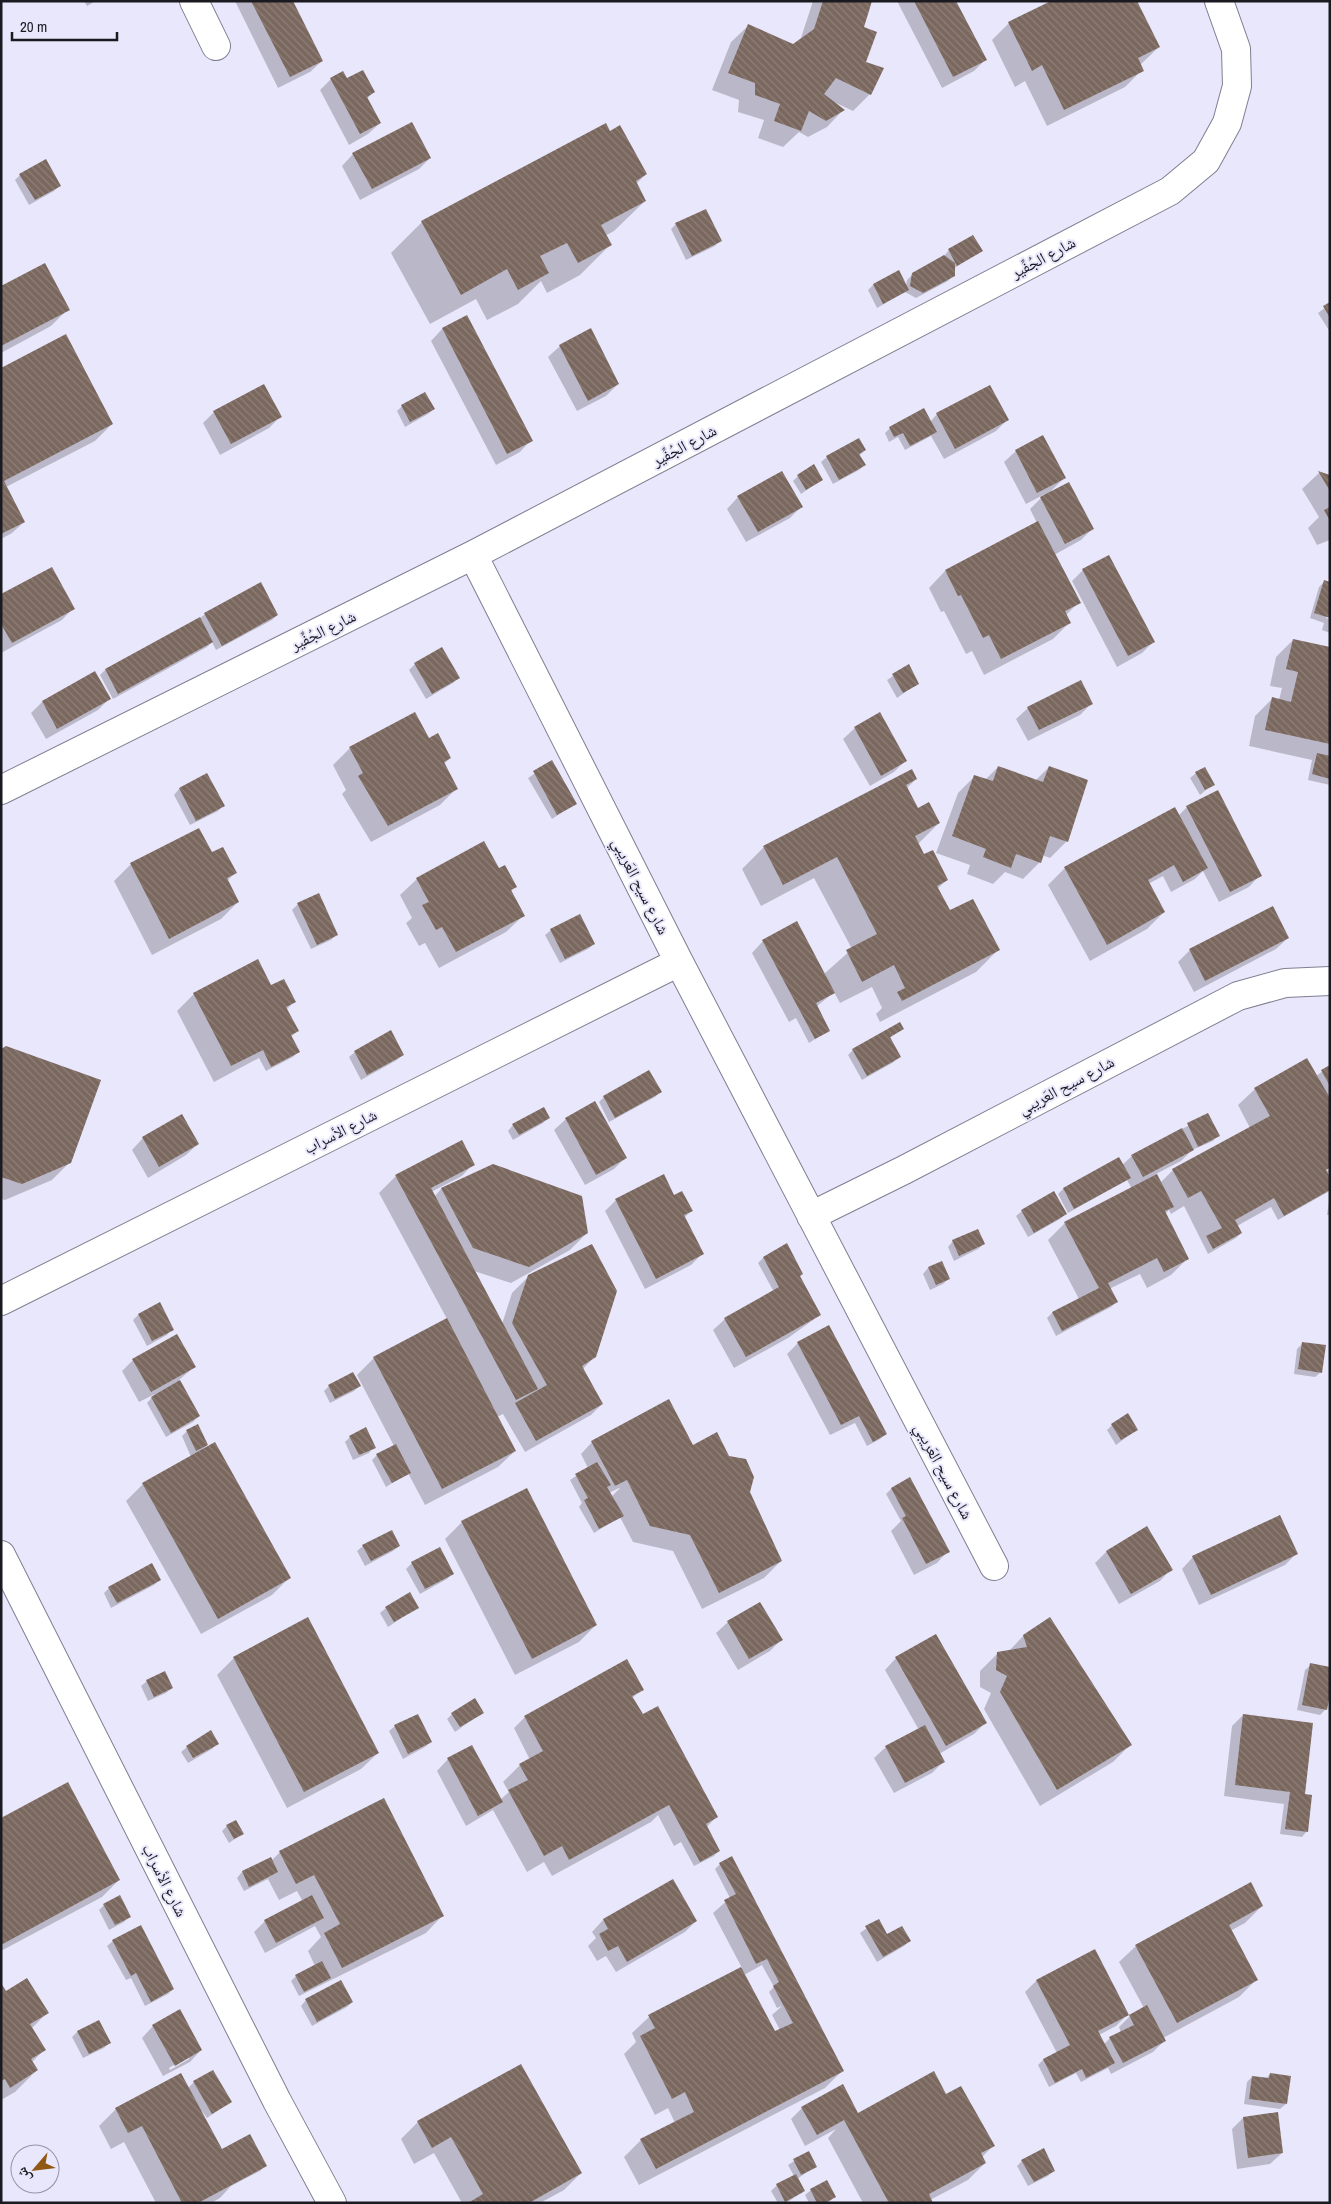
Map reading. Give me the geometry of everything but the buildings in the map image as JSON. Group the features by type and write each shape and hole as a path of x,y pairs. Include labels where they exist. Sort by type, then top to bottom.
{"street":[{"path":"194,1 216,46"},
{"name":"شارع الجُفِّير","path":"1,790 473,555 1170,191 1206,161 1227,123 1238,86 1236,49 1219,1"},
{"name":"شارع سيح العَريبي","path":"473,555 679,962 994,1566"},
{"name":"شارع الأسراب","path":"1,1301 679,962"},
{"name":"شارع سيح العَريبي","path":"811,1216 904,1170 1238,996 1285,983 1330,982"},
{"name":"شارع الأسراب","path":"1,1555 277,2101 332,2203"}]}
